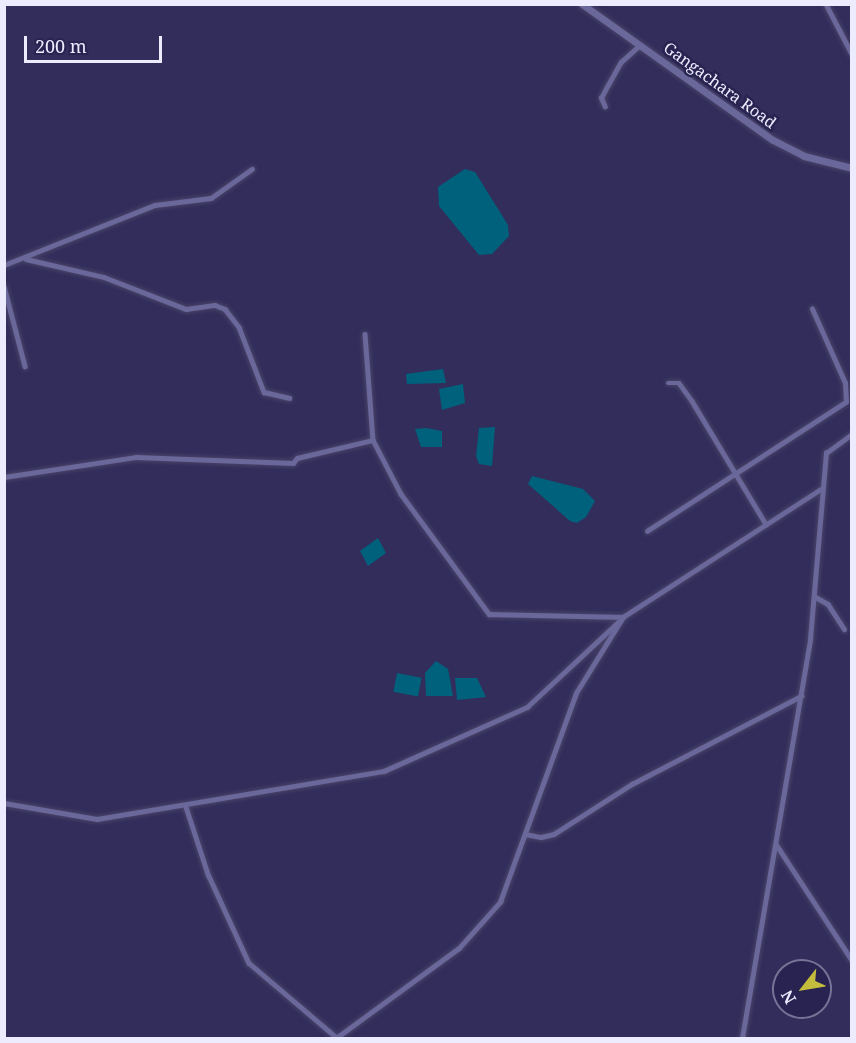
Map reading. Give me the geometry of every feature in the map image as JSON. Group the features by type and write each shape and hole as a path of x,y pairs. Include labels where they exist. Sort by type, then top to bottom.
{"main road":[{"name":"Gangachara Road","path":"582,4 773,140 804,156 852,168"}],"street":[{"path":"826,4 852,54"},
{"path":"605,107 601,98 612,77 621,62 640,45"},
{"path":"4,266 155,205 211,198 252,169"},
{"path":"26,259 104,278 186,309 215,305 225,309 239,327 264,392 289,398"},
{"path":"4,286 25,366"},
{"path":"647,531 846,402 845,383 812,309"},
{"path":"365,334 373,440 400,494 489,614 623,617"},
{"path":"668,383 679,383 737,472 766,524"},
{"path":"742,1038 801,696 814,596 821,489 826,453 852,434"},
{"path":"4,477 136,457 293,463 297,458 326,454 373,440"},
{"path":"4,803 97,819 186,807 261,790 384,771 527,707 623,617 821,489"},
{"path":"814,596 828,604 844,629"},
{"path":"186,807 208,874 249,963 337,1038 459,948 500,902 576,693 623,617"},
{"path":"525,834 541,837 554,834 632,784 801,696"},
{"path":"776,843 852,960"}],"water":[{"path":"465,169 475,172 508,225 509,236 492,254 479,255 439,206 438,187"},
{"path":"443,369 446,383 407,384 406,374"},
{"path":"463,384 465,403 442,410 439,389"},
{"path":"495,427 492,466 479,464 476,456 479,428"},
{"path":"426,428 442,431 442,447 421,447 415,429"},
{"path":"532,476 583,489 595,501 586,517 577,523 570,521 528,484"},
{"path":"378,538 386,553 368,566 360,551"},
{"path":"436,661 448,669 453,696 426,696 425,673"},
{"path":"397,673 422,678 418,696 393,692"},
{"path":"455,678 477,678 486,697 457,700"}]}
